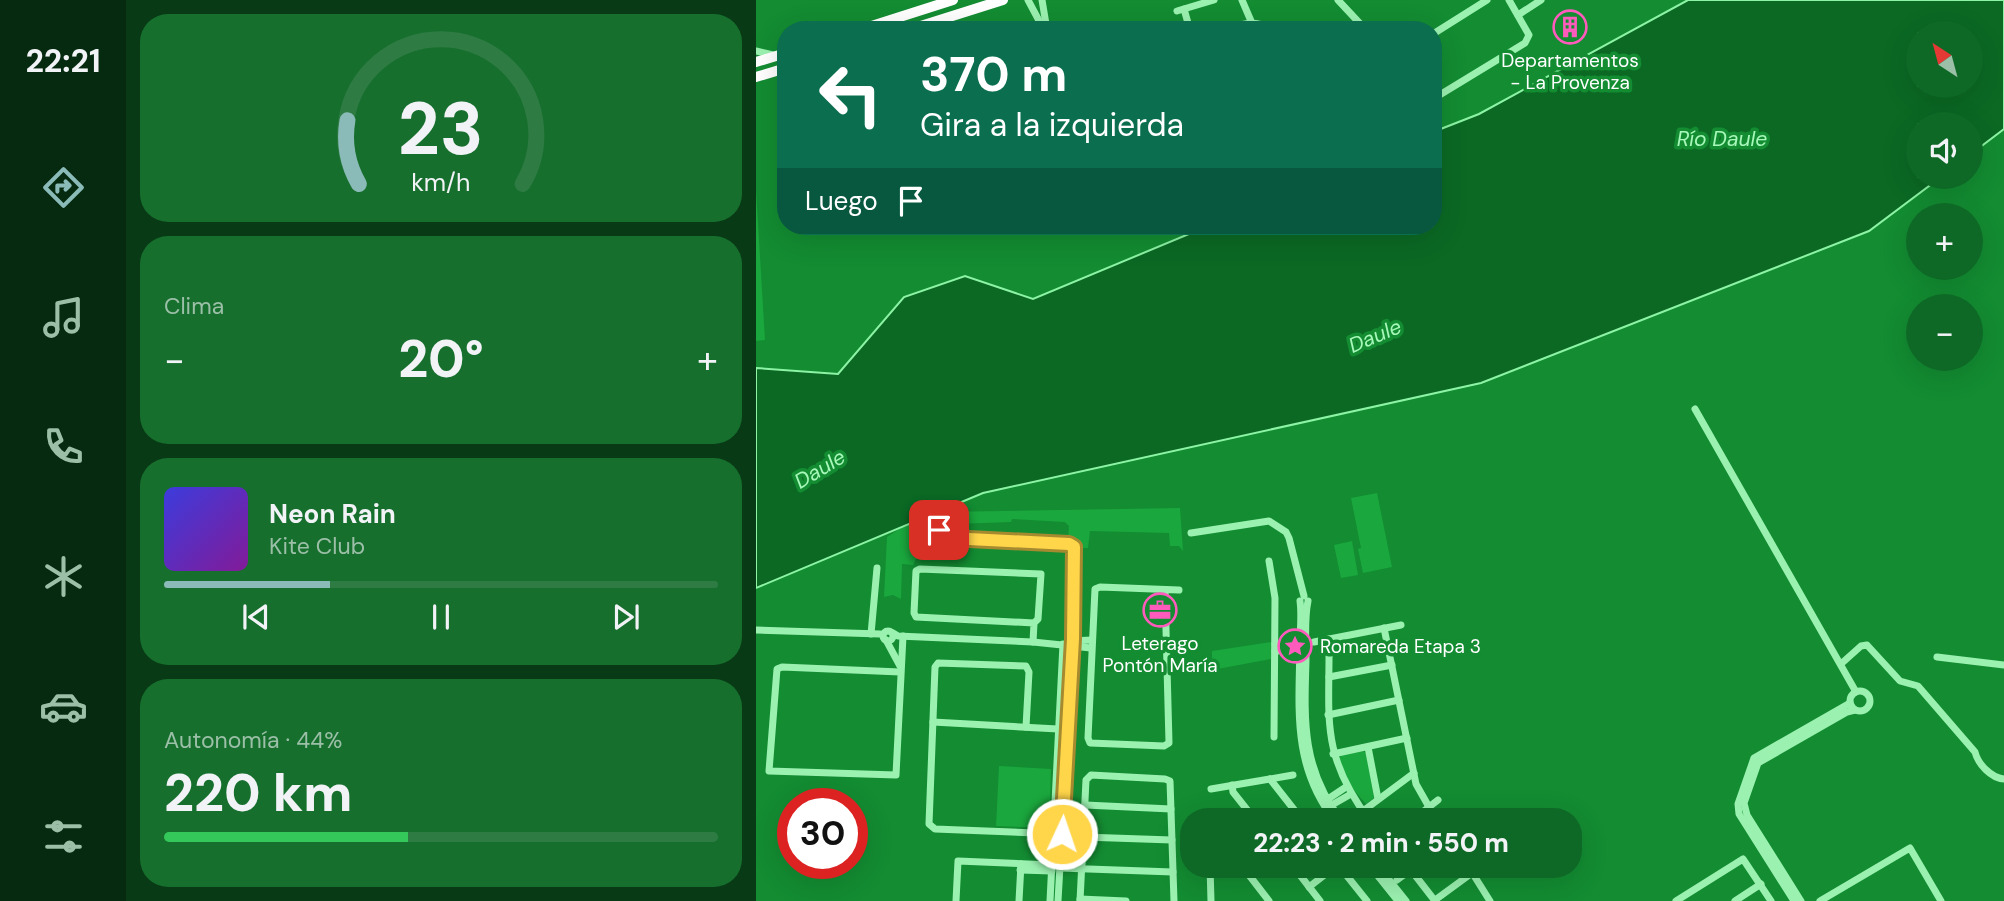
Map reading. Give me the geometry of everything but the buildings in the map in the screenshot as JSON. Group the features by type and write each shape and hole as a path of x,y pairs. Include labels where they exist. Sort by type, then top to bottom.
{"highway":[{"path":"887,21 953,0"},
{"path":"936,21 1003,0"},
{"path":"756,62 777,55"},
{"path":"756,77 777,71"}],"street":[{"path":"1028,0 1040,21"},
{"path":"1042,0 1044,21"},
{"path":"1186,21 1181,10 1214,0"},
{"path":"1242,0 1251,21"},
{"path":"1338,0 1358,21"},
{"path":"1442,27 1474,3 1487,0"},
{"path":"1442,96 1525,43 1529,35 1509,0"},
{"path":"1518,15 1541,0"},
{"path":"756,51 777,54"},
{"path":"1695,409 1842,663 1856,692"},
{"path":"1191,533 1269,521 1289,538 1304,599 1302,648 1305,732 1311,761 1328,808"},
{"path":"949,538 1072,545 1074,553 1058,834 1050,901"},
{"path":"1269,561 1275,598 1274,737"},
{"path":"871,634 877,568"},
{"path":"1033,642 1034,623 1038,619 1041,574 916,571 916,617 1034,623"},
{"path":"1165,591 1168,744 1089,742 1096,588 1179,590"},
{"path":"1314,642 1401,625"},
{"path":"1384,628 1420,795 1429,807 1438,800"},
{"path":"756,630 1092,644"},
{"path":"890,636 900,669 896,775 769,771 777,669 900,669"},
{"path":"890,636 900,669"},
{"path":"1329,639 1328,715 1333,754 1349,790 1361,808"},
{"path":"1058,834 1058,729 1069,643"},
{"path":"1842,663 1861,646 1867,645 1900,681 1918,687 1994,777 2004,779"},
{"path":"1275,648 1302,648"},
{"path":"1937,657 2004,665"},
{"path":"1026,727 1029,672 1024,665 938,663 935,667 928,822 935,829 1058,834"},
{"path":"1329,677 1392,665"},
{"path":"1794,901 1739,814 1738,804 1754,758 1852,707 1863,711 1867,709 1870,700 1865,692 1852,695 1852,707 1847,712 1758,763 1744,803 1747,815 1801,901"},
{"path":"1328,715 1399,700"},
{"path":"933,722 1058,729"},
{"path":"1333,754 1407,738"},
{"path":"1368,747 1378,799"},
{"path":"1367,808 1414,773"},
{"path":"1211,789 1293,775"},
{"path":"1126,901 1080,900 1086,780 1089,776 1170,781 1174,901"},
{"path":"1270,779 1293,808"},
{"path":"1232,785 1233,792 1246,808"},
{"path":"1326,803 1349,790"},
{"path":"1326,803 1330,808"},
{"path":"1085,805 1171,809"},
{"path":"1083,837 1172,840"},
{"path":"1820,901 1910,849 1941,901"},
{"path":"1676,901 1741,859 1745,860 1771,901"},
{"path":"956,901 958,861 1021,867 1082,865 1173,872"},
{"path":"1056,866 1058,901"},
{"path":"1019,901 1021,867"},
{"path":"1210,878 1211,901"},
{"path":"1251,878 1269,901"},
{"path":"1302,878 1320,901"},
{"path":"1309,887 1321,878"},
{"path":"1348,878 1367,901"},
{"path":"1380,878 1398,901"},
{"path":"1388,878 1406,901"},
{"path":"1420,878 1435,901 1461,878"},
{"path":"1475,878 1490,901"},
{"path":"1735,901 1761,884"}],"shaded area":[{"path":"756,190 765,340 756,341"},
{"path":"1377,493 1392,567 1363,573 1351,498"},
{"path":"1180,508 1183,551 1179,546 1170,546 1169,533 1090,531 1088,548 1080,548 1076,542 1068,540 1069,526 1065,522 1012,519 1011,522 955,524 955,535 948,534 946,528 936,526 930,533 931,539 925,543 922,559 916,559 913,565 902,564 901,599 893,595 884,597 887,537 910,522 942,512"},
{"path":"1352,541 1358,575 1341,578 1334,545"},
{"path":"1271,642 1271,659 1212,670 1212,651"},
{"path":"1363,751 1366,753 1374,798 1366,804 1351,787 1339,759 1341,755"},
{"path":"999,766 1051,769 1050,802 1047,805 1049,828 996,826"}],"water":[{"name":"Río Daule","path":"1688,0 2004,0 2004,129 1983,145 1983,112 1906,112 1906,189 1925,189 1869,231 1481,383 983,493 756,588 756,368 838,374 904,297 965,276 1033,299 1186,235 1442,235 1442,128 1479,114"}],"place":[{"name":"Departamentos - La Provenza","path":"1570,27"},
{"name":"Leterago Pontón María","path":"1160,610"},
{"name":"Romareda Etapa 3","path":"1295,646"}],"route":[{"path":"939,530 949,538 1071,544 1074,547 1073,639 1062,834"}],"water label":[{"name":"Daule","path":"1375,336"},
{"name":"Daule","path":"820,469"}]}
